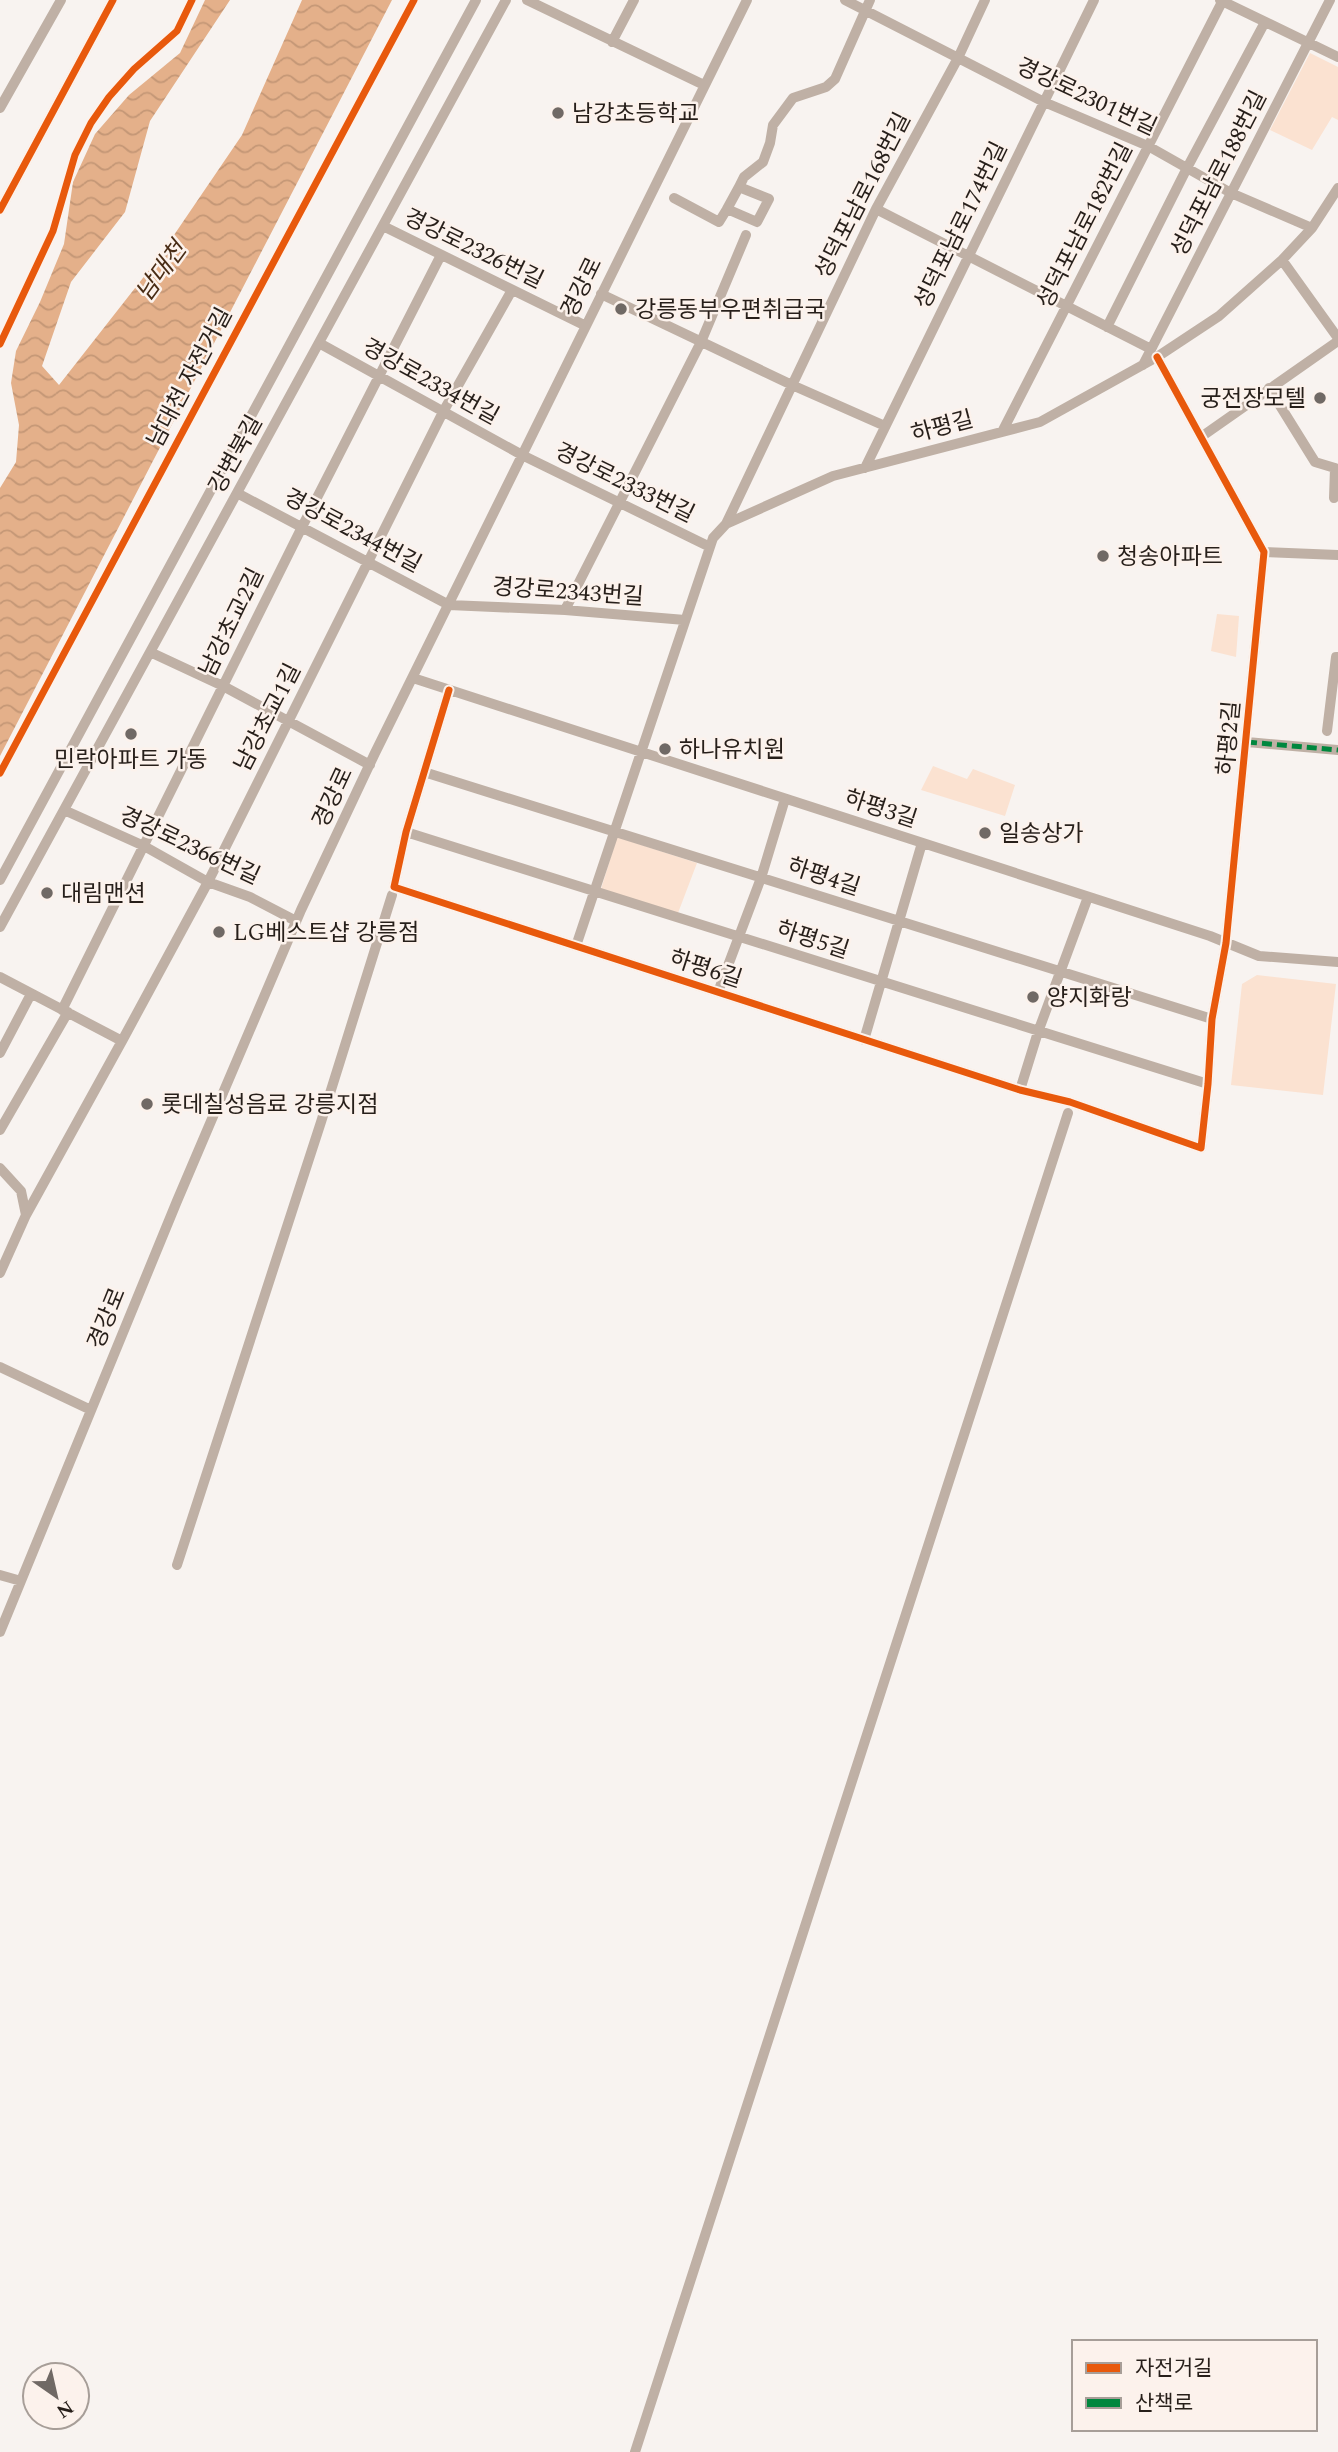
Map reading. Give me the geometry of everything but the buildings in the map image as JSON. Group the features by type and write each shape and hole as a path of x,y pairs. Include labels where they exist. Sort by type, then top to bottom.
{"street":[{"path":"0,108 61,0"},
{"path":"0,210 113,0"},
{"path":"0,880 475,0"},
{"name":"강변북길","path":"0,927 506,0"},
{"path":"527,0 549,5 612,42 704,85"},
{"path":"612,42 634,0"},
{"name":"경강로","path":"0,1632 296,921 370,765 747,0"},
{"name":"경강로2301번길","path":"845,0 867,5 958,58 1044,102 1148,146 1231,194 1312,228"},
{"name":"성덕포남로168번길","path":"726,524 876,209 958,58 985,0"},
{"name":"성덕포남로174번길","path":"864,468 1094,0"},
{"name":"성덕포남로188번길","path":"1154,353 1330,0"},
{"path":"1222,1 1338,57"},
{"name":"성덕포남로182번길","path":"1002,432 1222,1"},
{"path":"674,198 719,222 744,177 763,162 773,125 793,98 825,87 835,79 867,5"},
{"path":"1107,327 1187,168 1265,22"},
{"path":"727,209 757,222 769,199 739,187"},
{"name":"하평길","path":"726,524 833,476 1040,422 1143,365 1154,353 1219,316 1282,260 1312,228 1338,188"},
{"path":"876,209 1154,353 1264,552 1338,555"},
{"name":"경강로2326번길","path":"383,226 586,326"},
{"path":"565,610 701,342 746,235"},
{"name":"남강초교2길","path":"0,1130 65,1011 302,527 441,255"},
{"path":"1200,437 1338,339 1282,260"},
{"name":"남강초교1길","path":"0,1273 26,1215 208,882 443,412 512,290"},
{"path":"601,294 885,426"},
{"name":"경강로2334번길","path":"319,343 522,455"},
{"path":"1269,388 1315,462 1337,468 1334,498"},
{"name":"경강로2333번길","path":"522,455 710,547"},
{"name":"경강로2344번길","path":"237,493 449,605"},
{"path":"576,946 713,538 726,524"},
{"name":"하평2길","path":"1201,1148 1212,1019 1226,943 1264,552"},
{"name":"경강로2343번길","path":"449,605 565,610 685,620"},
{"path":"150,652 223,686 370,765"},
{"path":"1327,731 1338,657"},
{"name":"하평3길","path":"413,678 1088,897 1259,956 1338,962"},
{"name":"하평6길","path":"449,690 406,832 394,887 1020,1090 1070,1102 1201,1148"},
{"path":"1247,742 1338,750"},
{"name":"하평4길","path":"424,772 1212,1019"},
{"path":"718,992 761,878 785,799"},
{"name":"경강로2366번길","path":"64,810 144,846 208,882 250,897 296,921"},
{"name":"하평5길","path":"406,832 1208,1084"},
{"path":"864,1040 922,843"},
{"path":"177,1565 392,895"},
{"path":"1020,1090 1038,1032 1088,897"},
{"path":"0,978 122,1041"},
{"path":"0,1053 31,993"},
{"path":"635,2452 1068,1114"},
{"path":"0,1168 21,1191 26,1215"},
{"path":"0,1367 91,1410"},
{"path":"0,1575 21,1581"}],"shaded area":[{"path":"1310,53 1338,67 1338,120 1332,117 1312,150 1270,130"},
{"path":"1217,614 1239,616 1236,657 1211,651"},
{"path":"933,766 967,779 973,769 1015,785 1005,816 921,790"},
{"path":"617,837 697,863 678,913 601,889"},
{"path":"1257,975 1336,984 1323,1095 1231,1085 1242,984"}],"water":[{"name":"남대천","path":"205,0 230,0 150,121 125,212 71,282 42,366 59,385 157,260 242,135 302,0 392,0 0,756 0,488 16,462 19,425 11,383 16,351 64,244 73,182 95,134 129,95 180,53"}],"marked path":[{"path":"1247,742 1338,750"}],"cycle path":[{"path":"0,210 113,0"},
{"path":"0,344 53,231 75,155 91,123 109,97 134,69 177,31 192,0"},
{"name":"남대천 자전거길","path":"0,773 414,0"},
{"path":"449,690 406,832 394,887 1020,1090 1070,1102 1201,1148 1212,1019 1226,943 1264,552 1157,357"}],"place":[{"name":"남강초등학교","path":"558,113"},
{"name":"강릉동부우편취급국","path":"621,309"},
{"name":"궁전장모텔","path":"1320,398"},
{"name":"청송아파트","path":"1103,556"},
{"name":"민락아파트 가동","path":"131,734"},
{"name":"하나유치원","path":"665,749"},
{"name":"일송상가","path":"985,833"},
{"name":"대림맨션","path":"47,893"},
{"name":"LG베스트샵 강릉점","path":"219,932"},
{"name":"양지화랑","path":"1033,997"},
{"name":"롯데칠성음료 강릉지점","path":"147,1104"}]}
